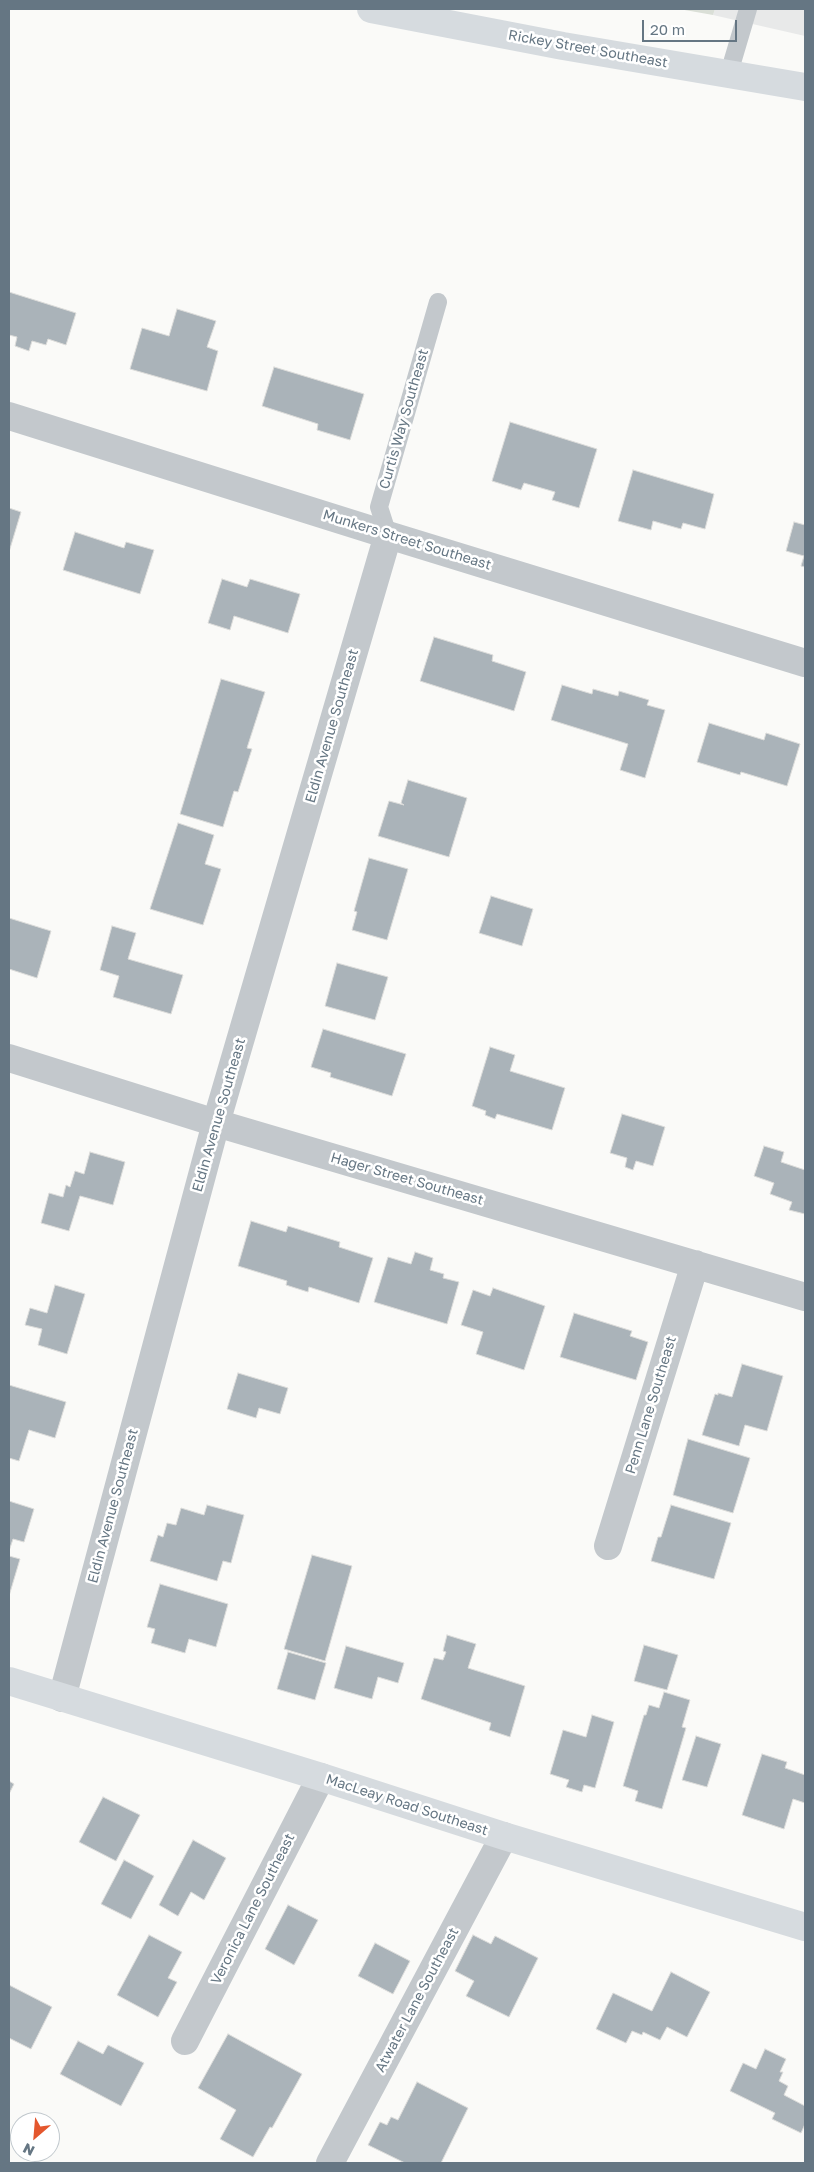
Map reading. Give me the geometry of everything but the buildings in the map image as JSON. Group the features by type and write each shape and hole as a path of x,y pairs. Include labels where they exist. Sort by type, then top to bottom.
{"street":[{"name":"Rickey Street Southeast","path":"371,9 563,46 729,72 805,87"},
{"name":"Munkers Street Southeast","path":"9,416 388,535 805,662"},
{"name":"Eldin Avenue Southeast","path":"62,1698 216,1123 388,535"},
{"name":"Hager Street Southeast","path":"9,1058 216,1123 805,1297"},
{"name":"Penn Lane Southeast","path":"608,1546 695,1264"},
{"name":"MacLeay Road Southeast","path":"9,1681 805,1928"},
{"name":"Veronica Lane Southeast","path":"185,2041 321,1778"},
{"name":"Atwater Lane Southeast","path":"330,2163 504,1836"}],"lane":[{"path":"729,72 748,9"},
{"name":"Curtis Way Southeast","path":"388,535 379,507 438,302"}],"shaded area":[{"path":"679,9 715,9 713,15"},
{"path":"715,9 805,9 805,36 713,15"}]}
